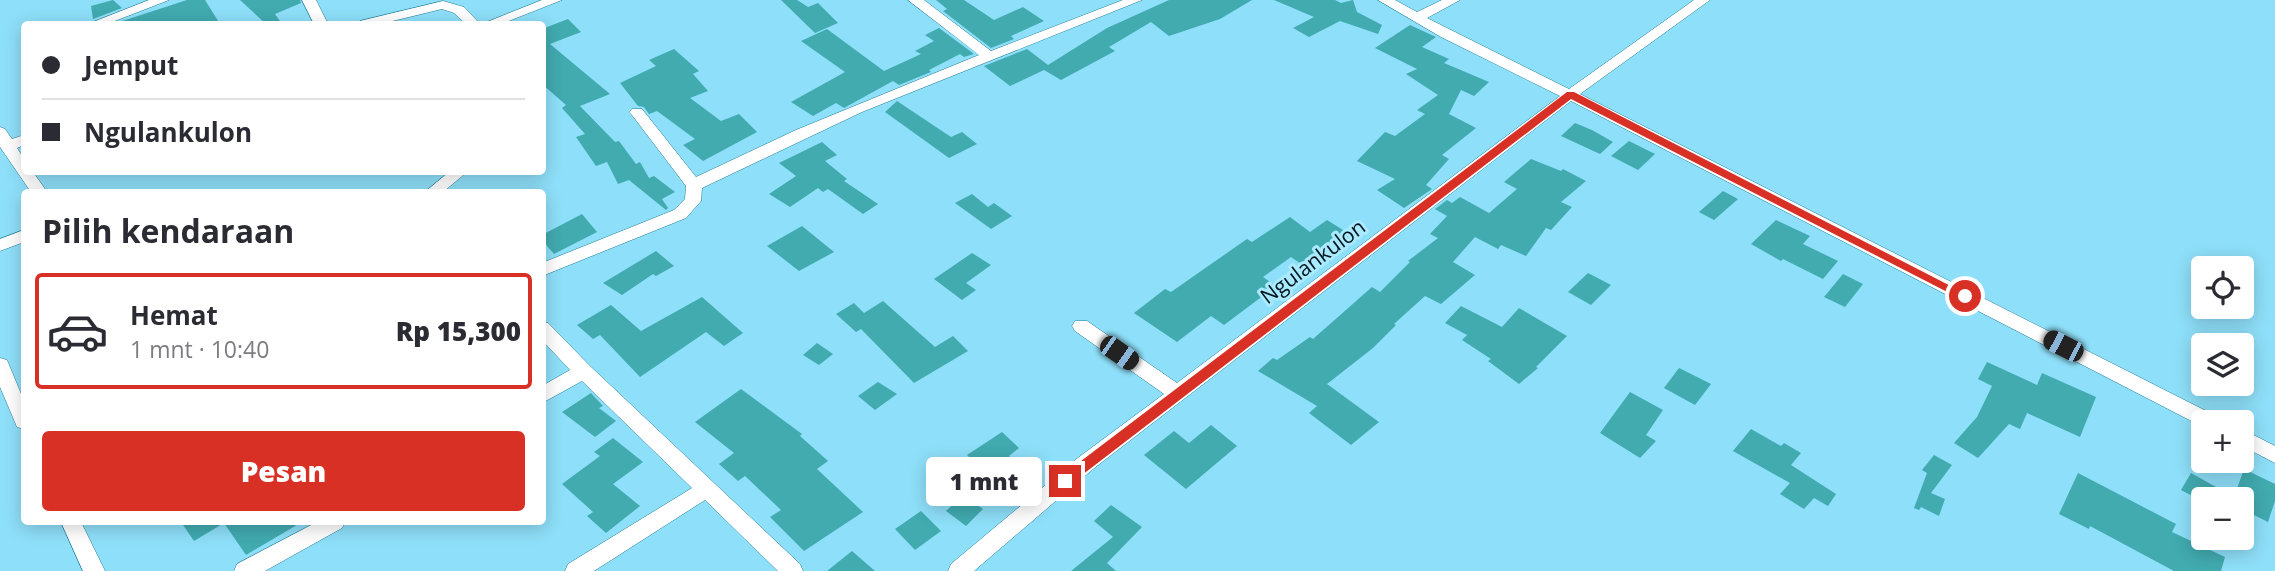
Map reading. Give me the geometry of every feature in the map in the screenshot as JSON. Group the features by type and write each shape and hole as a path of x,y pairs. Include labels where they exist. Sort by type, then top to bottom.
{"street":[{"path":"103,21 162,0"},
{"path":"309,0 320,21"},
{"path":"497,21 555,0"},
{"path":"915,0 990,57"},
{"path":"694,185 790,138 1135,0"},
{"path":"1385,0 2191,412"},
{"path":"1417,17 1452,0"},
{"name":"Ngulankulon","path":"959,571 1086,463 1177,393 1570,94 1703,0"},
{"path":"377,21 443,5 459,10 470,21"},
{"path":"546,268 680,214 693,201 694,185 637,112"},
{"path":"4,139 21,165"},
{"path":"437,189 455,175"},
{"path":"0,245 21,237"},
{"path":"1081,326 1177,393"},
{"path":"546,332 792,571"},
{"path":"0,365 21,415"},
{"path":"546,394 583,371"},
{"path":"2254,443 2275,454"},
{"path":"576,571 706,489"},
{"path":"72,525 94,571"},
{"path":"245,571 329,525"}],"building":[{"path":"113,0 122,8 93,19 91,6"},
{"path":"187,0 205,0 218,21 122,21"},
{"path":"240,0 300,0 301,3 275,14 280,21 263,21"},
{"path":"781,0 797,0 808,7 818,3 838,23 815,33"},
{"path":"936,0 964,0 994,20 1023,7 1044,21 1011,36 1014,39 991,48 943,11 947,9"},
{"path":"1169,0 1252,0 1220,19 1169,36 1151,22 1109,47 1115,51 1061,80 1044,70 1010,86 984,66 1027,49 1048,65 1107,28"},
{"path":"1274,0 1335,0 1341,3 1353,0 1357,12 1382,25 1378,34 1340,21 1309,37 1293,28 1314,17"},
{"path":"568,19 581,32 550,44 610,94 580,106 615,142 619,141 636,164 640,162 649,178 654,176 675,192 662,199 668,208 666,210 629,180 618,184 607,162 596,166 576,137 585,134 562,108 566,105 546,88 546,27"},
{"path":"1410,25 1436,37 1422,47 1449,59 1444,63 1489,82 1474,96 1461,90 1449,114 1476,128 1442,155 1449,159 1426,185 1432,189 1404,208 1377,190 1395,179 1357,161 1385,132 1395,136 1425,114 1417,110 1438,95 1406,74 1417,69 1375,48"},
{"path":"939,28 974,54 964,57 960,54 929,70 931,72 899,85 893,81 844,108 836,103 813,116 791,102 845,72 801,41 827,29 884,71 921,54 915,51 934,41 925,35"},
{"path":"674,49 699,71 693,74 708,91 690,98 721,121 739,114 757,132 703,161 683,145 695,139 657,111 649,114 644,107 638,106 620,83 656,66 649,60"},
{"path":"897,101 951,137 962,132 977,144 949,158 885,112"},
{"path":"1575,123 1613,142 1600,154 1561,136"},
{"path":"1629,141 1655,154 1638,170 1611,156"},
{"path":"822,142 837,155 825,161 847,179 844,181 878,204 863,214 828,189 823,192 818,188 790,207 769,194 796,176 779,163"},
{"path":"1531,159 1561,171 1563,169 1586,181 1561,202 1572,207 1551,230 1546,228 1526,256 1501,245 1498,249 1475,237 1453,262 1475,275 1441,304 1425,296 1394,324 1396,325 1373,348 1327,384 1379,422 1351,445 1309,413 1317,406 1258,371 1273,358 1277,360 1310,337 1313,339 1372,287 1380,292 1410,262 1408,261 1438,238 1430,234 1447,216 1435,209 1447,200 1452,203 1460,197 1489,213 1517,189 1504,182"},
{"path":"1723,191 1738,199 1714,220 1699,212"},
{"path":"972,194 988,207 994,203 1012,216 991,229 955,203"},
{"path":"582,214 597,232 554,254 546,245 546,233"},
{"path":"1290,217 1310,232 1327,220 1351,235 1304,266 1291,257 1263,277 1276,286 1224,325 1211,316 1177,342 1134,313 1165,289 1171,292 1247,239 1252,242"},
{"path":"1776,220 1810,236 1803,244 1838,261 1823,279 1783,259 1781,261 1751,244"},
{"path":"802,226 834,252 799,271 767,246"},
{"path":"656,251 674,266 656,276 653,274 622,295 603,283"},
{"path":"972,253 991,265 966,283 976,290 962,300 934,279"},
{"path":"1588,273 1611,285 1591,305 1568,292"},
{"path":"1843,274 1863,284 1845,307 1824,297"},
{"path":"702,297 743,333 724,346 706,332 640,377 600,335 593,339 577,325 611,305 641,331"},
{"path":"883,301 935,347 953,336 968,351 914,383 861,329 856,332 836,314 854,303 864,313"},
{"path":"1461,306 1502,327 1519,308 1567,336 1536,367 1538,368 1519,384 1488,361 1491,359 1462,340 1467,335 1445,323"},
{"path":"817,343 833,354 819,365 803,355"},
{"path":"1987,362 2037,385 2042,373 2096,397 2080,437 2027,413 2020,429 2009,424 1978,458 1954,443 1977,417 1992,386 1978,379"},
{"path":"1679,368 1711,384 1695,405 1664,388"},
{"path":"878,382 897,394 875,410 858,396"},
{"path":"741,389 802,434 800,436 828,461 817,469 863,512 804,551 770,517 781,510 745,476 738,481 719,464 734,453 695,422"},
{"path":"1630,392 1663,410 1646,435 1656,441 1640,458 1600,433"},
{"path":"591,393 603,406 599,408 616,421 595,437 562,412"},
{"path":"1211,425 1237,446 1186,489 1144,455 1174,431 1189,443"},
{"path":"1751,429 1781,446 1784,443 1801,453 1791,465 1836,494 1828,506 1814,498 1804,509 1780,494 1790,483 1733,451"},
{"path":"1002,432 1019,448 1009,456 1026,473 1003,490 967,455"},
{"path":"613,438 643,462 613,484 640,506 606,533 587,516 593,512 562,484 600,456 594,452"},
{"path":"1934,455 1952,465 1931,493 1945,499 1939,516 1921,507 1919,510 1914,508 1927,473 1922,470"},
{"path":"2078,473 2176,524 2172,532 2191,541 2191,550 2210,550 2225,557 2221,571 2174,571 2090,526 2089,529 2059,514"},
{"path":"2191,473 2216,487 2191,487 2191,495 2181,490"},
{"path":"2243,473 2252,473 2275,484 2275,501 2268,522 2254,515 2254,487 2238,487"},
{"path":"963,495 983,509 966,526 946,511"},
{"path":"1111,505 1142,527 1107,563 1116,571 1071,571 1113,537 1094,521"},
{"path":"921,511 941,531 915,550 895,529"},
{"path":"183,525 221,525 194,541"},
{"path":"225,525 297,525 246,555"},
{"path":"852,551 875,571 827,571"}],"route":[{"path":"1065,481 1570,94 1965,296"}]}
